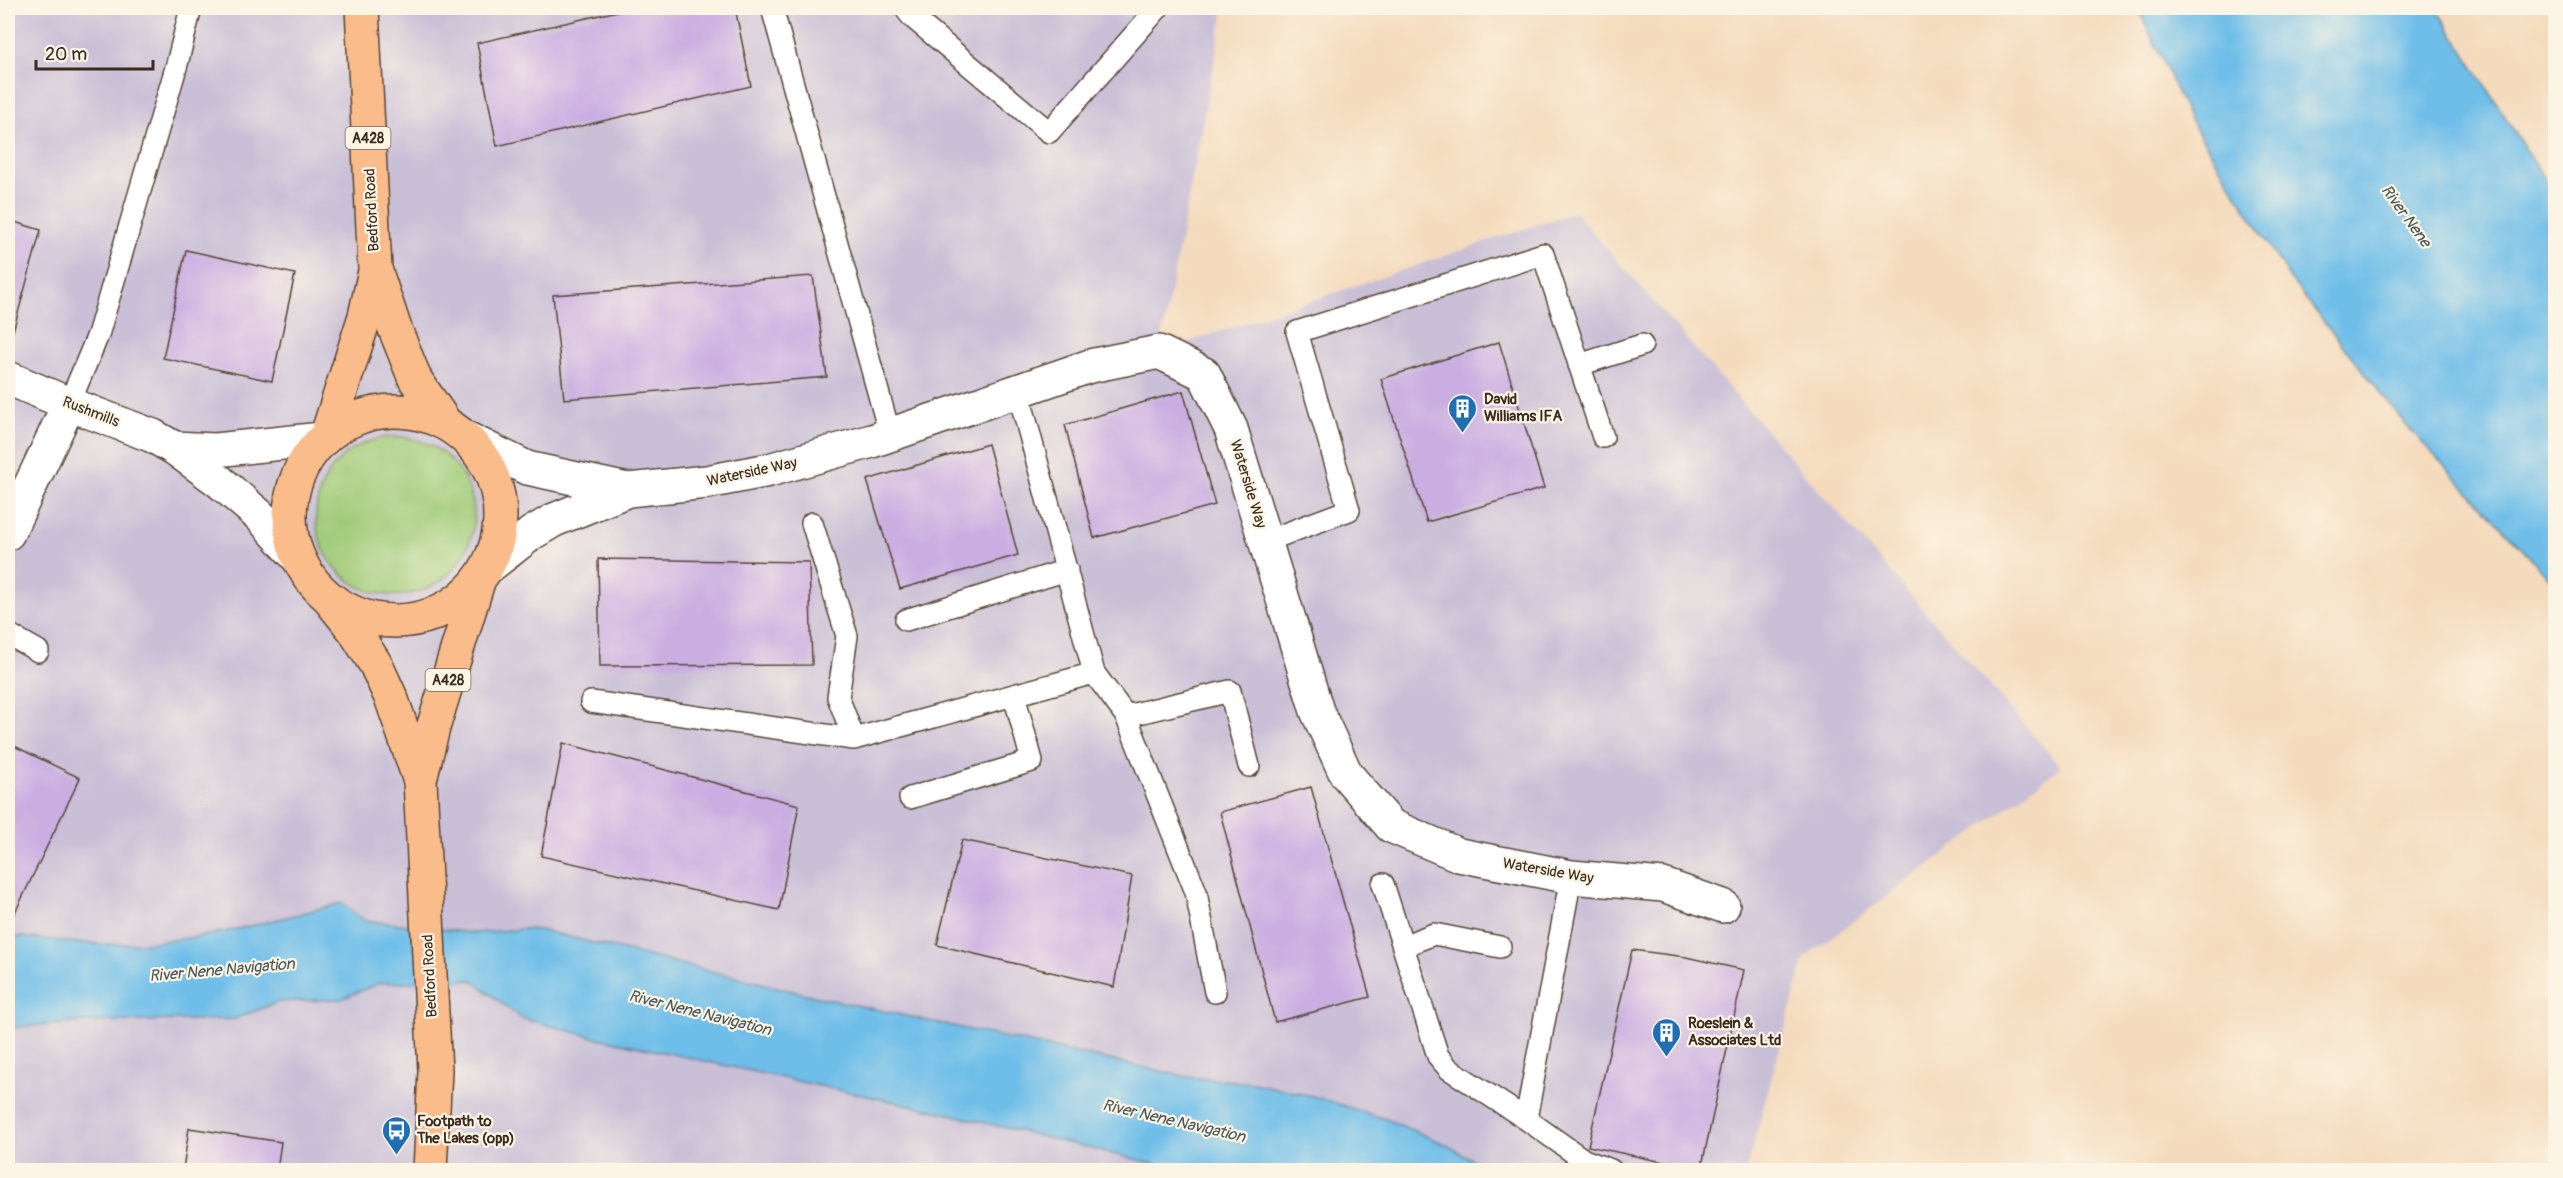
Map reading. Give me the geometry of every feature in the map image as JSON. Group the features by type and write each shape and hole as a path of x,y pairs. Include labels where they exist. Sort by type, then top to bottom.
{"highway":[{"name":"Bedford Road","path":"324,437 365,316 375,269 362,8"},
{"name":"Bedford Road","path":"375,269 394,328 415,379 456,431"},
{"path":"385,411 416,412 456,431 488,466 499,499 499,534 482,574 454,604 423,618 390,622 357,615 328,598 311,580 299,559 290,528 291,496 302,465 324,437 354,418 385,411"},
{"name":"Bedford Road","path":"420,781 433,728 482,574"},
{"name":"Bedford Road","path":"328,598 354,630 376,665 399,718 420,781 435,1071 430,1170"}],"street":[{"name":"Waterside Way","path":"482,574 512,547 554,520 628,490 707,482 769,470 890,435 1090,366 1159,352 1204,374 1231,429 1317,711 1346,774 1391,826 1459,855 1571,877 1663,885 1723,906"},
{"name":"Rushmills","path":"8,378 153,436 174,448 219,481 260,516 299,559"},
{"path":"8,532 69,404"},
{"name":"Waterside Way","path":"456,431 527,468 628,490"},
{"name":"Rushmills","path":"174,448 215,450 324,437"}],"lane":[{"path":"69,404 98,335 177,64 191,8"},
{"path":"772,8 890,435"},
{"path":"905,8 912,17 1049,132 1158,8"},
{"path":"1266,541 1349,510 1297,332 1542,254 1603,437"},
{"path":"1579,364 1642,345"},
{"path":"1018,391 1094,673 1125,716 1196,892 1215,992"},
{"path":"812,523 847,636 838,697 854,739"},
{"path":"906,620 1066,570"},
{"path":"8,634 38,651"},
{"path":"591,702 854,739 1094,673"},
{"path":"1125,716 1230,691 1250,766"},
{"path":"910,798 1032,761 1014,695"},
{"path":"1526,1119 1571,877"},
{"path":"1383,884 1438,1056 1449,1069 1584,1160 1611,1170"},
{"path":"1403,946 1434,934 1500,947"}],"shaded area":[{"path":"8,8 1220,8 1223,15 1159,352 1575,212 2061,767 1805,957 1746,1170 8,1170"}],"green space":[{"path":"395,437 410,438 425,443 439,450 451,460 461,472 468,486 473,501 473,531 468,546 461,560 451,572 439,582 425,589 410,594 395,595 380,594 365,589 351,582 339,572 329,560 322,546 317,531 316,516 317,501 322,486 329,472 339,460 351,450 365,443 380,438"}],"water":[{"name":"River Nene","path":"2138,8 2436,8 2555,195 2555,584 2406,425 2290,279 2189,118"},
{"name":"River Nene Navigation","path":"342,903 364,920 473,933 540,930 818,997 1188,1077 1253,1083 1312,1096 1386,1119 1447,1145 1490,1170 1179,1170 941,1112 593,1037 521,1018 472,980 379,983 341,999 278,1002 234,1019 84,1022 8,1028 8,936 91,944 134,944 224,932"}],"building":[{"path":"631,8 735,8 751,86 497,146 477,43"},
{"path":"8,220 41,230 10,342 8,341"},
{"path":"186,250 295,274 272,381 163,358"},
{"path":"813,276 827,377 564,399 553,295"},
{"name":"David Williams IFA","path":"1499,342 1544,488 1427,522 1381,379"},
{"path":"1183,391 1215,505 1094,538 1065,425"},
{"path":"988,444 1018,555 900,589 867,480"},
{"path":"598,559 809,562 812,665 600,666"},
{"path":"8,743 80,778 8,927"},
{"path":"563,743 799,805 779,910 541,856"},
{"path":"1311,787 1370,997 1275,1022 1220,812"},
{"path":"962,840 1132,876 1114,987 937,945"},
{"name":"Roeslein & Associates Ltd","path":"1632,950 1686,957 1744,970 1701,1170 1588,1146"},
{"path":"189,1128 281,1142 277,1170 183,1170"}],"place":[{"name":"David Williams IFA","path":"1463,434"},
{"name":"Roeslein & Associates Ltd","path":"1667,1058"},
{"name":"Footpath to The Lakes (opp)","path":"396,1156"}]}
